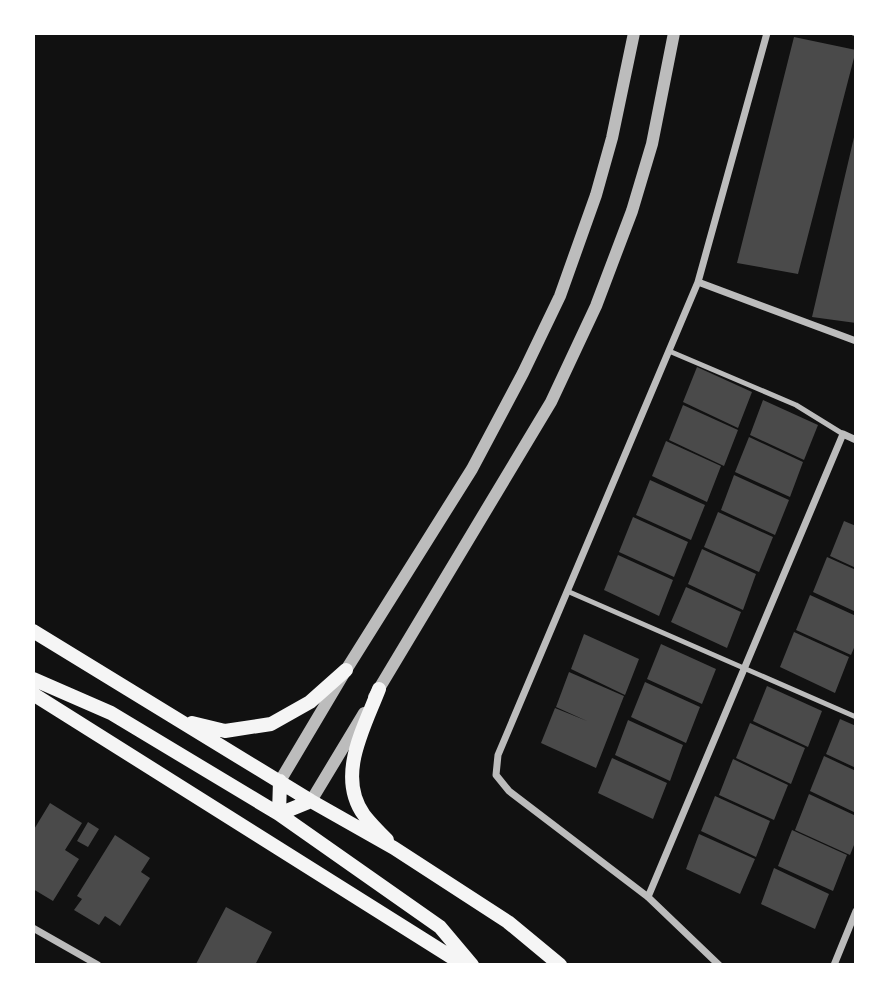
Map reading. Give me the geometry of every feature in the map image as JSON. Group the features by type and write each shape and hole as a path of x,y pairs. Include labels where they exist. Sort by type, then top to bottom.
{"main road":[{"path":"33,631 311,801 394,848 508,922 560,965"},
{"path":"181,721 225,731 271,724 310,702 346,670"},
{"path":"33,679 111,713 279,814 440,927 472,965"},
{"path":"379,689 352,762 352,788 363,814 394,848"},
{"path":"33,694 464,965"},
{"path":"279,814 281,781"},
{"path":"279,814 311,801"}],"street":[{"path":"281,781 346,670 472,469 523,373 559,296 596,195 612,138 634,33"},
{"path":"311,801 551,402 596,306 632,212 649,155 674,33"},
{"path":"719,965 648,897 509,791 496,775 498,755 698,282 767,33"},
{"path":"698,282 856,341"},
{"path":"648,897 843,434 856,440"},
{"path":"834,965 856,911"},
{"path":"33,928 98,965"}],"lane":[{"path":"669,351 796,405 843,434"},
{"path":"566,591 856,718"}],"building":[{"path":"794,37 856,50 798,274 737,263"},
{"path":"856,134 856,323 812,317"},
{"path":"697,367 752,392 738,428 683,402"},
{"path":"763,400 818,425 804,460 750,435"},
{"path":"683,405 738,430 724,466 669,440"},
{"path":"749,437 803,462 790,497 735,472"},
{"path":"666,441 721,466 707,502 652,476"},
{"path":"734,475 789,500 775,535 721,510"},
{"path":"650,480 705,505 691,540 636,515"},
{"path":"718,512 773,537 759,572 704,547"},
{"path":"633,517 688,542 674,577 619,552"},
{"path":"844,521 856,526 856,568 830,556"},
{"path":"702,549 756,574 743,610 688,584"},
{"path":"618,555 673,580 659,616 604,590"},
{"path":"827,557 856,570 856,612 813,592"},
{"path":"686,587 741,612 727,648 671,622"},
{"path":"810,595 856,616 856,643 851,655 796,630"},
{"path":"794,632 849,657 835,693 780,667"},
{"path":"584,634 639,659 625,695 571,669"},
{"path":"661,644 716,669 702,704 647,679"},
{"path":"569,672 624,696 596,768 541,743 555,708 587,721 556,707"},
{"path":"645,682 700,707 686,743 631,717"},
{"path":"767,686 822,711 808,747 753,721"},
{"path":"840,719 856,726 856,768 826,754"},
{"path":"628,720 683,745 670,781 615,755"},
{"path":"750,723 805,748 791,784 736,758"},
{"path":"824,756 856,771 856,813 810,791"},
{"path":"612,758 667,783 653,819 598,793"},
{"path":"733,759 788,785 774,820 719,795"},
{"path":"809,794 856,816 856,840 850,855 795,830"},
{"path":"715,796 770,821 756,857 701,831"},
{"path":"50,803 82,823 65,850 79,859 53,901 33,889 33,831"},
{"path":"88,822 99,829 88,847 77,841"},
{"path":"792,830 847,855 833,891 778,866"},
{"path":"699,834 755,859 740,894 686,869"},
{"path":"115,835 150,858 141,872 150,878 120,926 105,916 99,925 74,910 82,899 77,896"},
{"path":"774,868 829,894 815,929 761,904"},
{"path":"226,907 272,932 255,965 196,964"}]}
